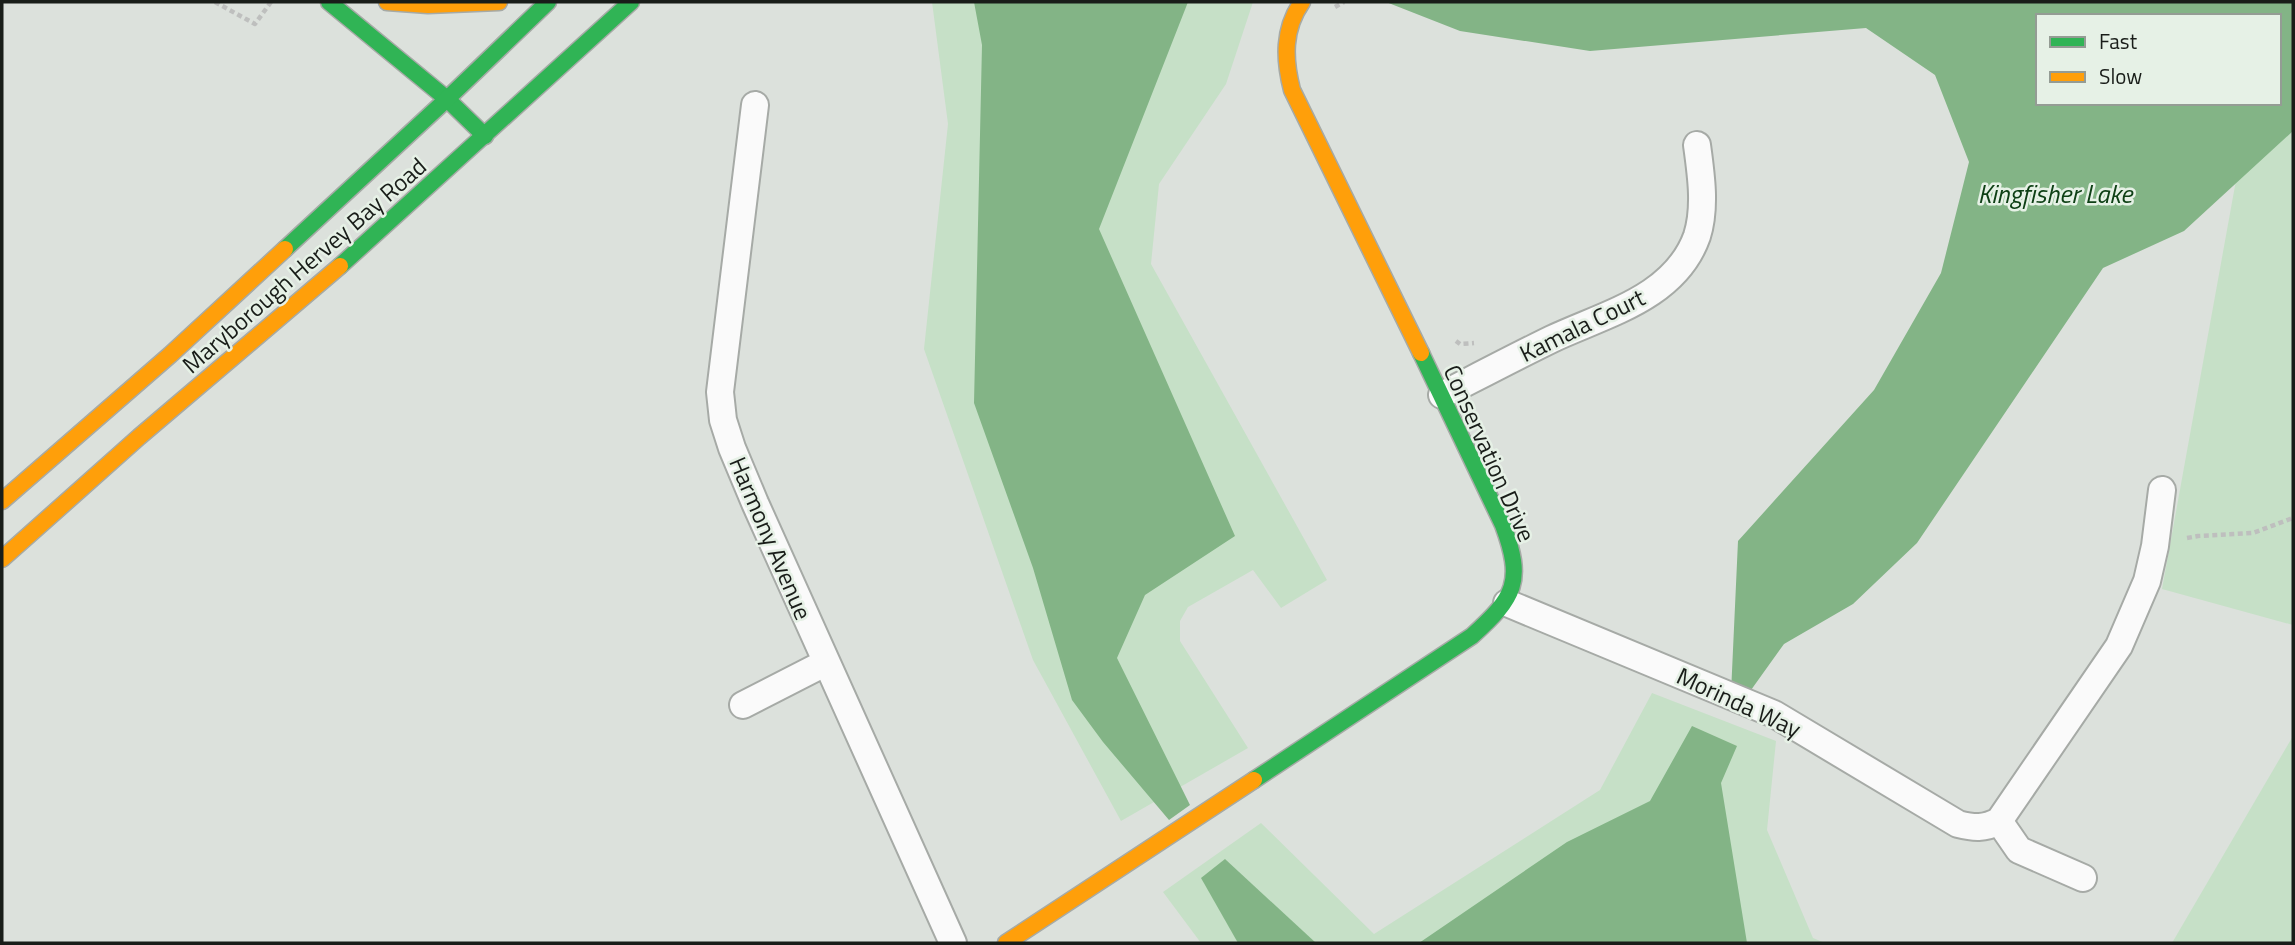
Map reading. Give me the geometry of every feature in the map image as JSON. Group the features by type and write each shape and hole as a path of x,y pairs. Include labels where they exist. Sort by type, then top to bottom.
{"main road":[{"path":"329,2 447,99 485,136"},
{"path":"387,2 428,5 499,2"},
{"name":"Maryborough Hervey Bay Road","path":"2,501 170,355 548,2"},
{"name":"Maryborough Hervey Bay Road","path":"2,559 139,437 301,301 632,2"},
{"name":"Conservation Drive","path":"1302,2 1292,15 1286,52 1287,72 1292,90 1442,395 1506,534 1514,564 1513,584 1507,603"},
{"path":"1006,943 1472,636 1507,603"}],"street":[{"name":"Harmony Avenue","path":"755,105 720,392 723,420 736,459 825,663 955,943"},
{"name":"Kamala Court","path":"1442,395 1556,337 1632,304 1658,288 1684,262 1697,235 1702,183 1697,145"},
{"path":"2083,878 2019,850 1999,821 2119,646 2147,581 2155,546 2162,491"},
{"name":"Morinda Way","path":"1507,603 1774,714 1958,824 1976,828 1988,827 1999,821"},
{"path":"743,705 825,663"},
{"path":"955,943 975,943"}],"path":[{"path":"215,2 255,24 271,2"},
{"path":"1330,15 1335,7 1343,2"},
{"path":"1452,337 1460,344 1495,342 1505,362"},
{"path":"2155,546 2198,536 2253,533 2293,518"}],"shaded area":[{"path":"932,2 1253,2 1226,84 1159,184 1151,264 1327,580 1281,608 1253,570 1188,607 1180,621 1180,641 1248,748 1121,821 1033,660 924,349 948,124"},
{"path":"2293,2 2293,625 2162,589 2250,105 2281,105 2281,14"},
{"path":"1652,693 1776,741 1767,830 1813,938 1825,943 1201,943 1163,892 1261,823 1374,934 1600,790"},
{"path":"2293,736 2293,943 2172,943"}],"water":[{"path":"974,2 1188,2 1099,229 1235,536 1145,595 1117,658 1190,805 1169,820 1103,742 1072,700 1033,568 974,403 982,45"},
{"name":"Kingfisher Lake","path":"1386,2 2293,2 2293,131 2184,231 2103,268 1917,543 1853,604 1784,644 1746,697 1731,693 1738,541 1874,390 1941,273 1969,162 1935,75 1866,28 1590,51 1460,31"},
{"path":"1692,726 1737,746 1721,783 1747,943 1419,943 1567,842 1650,801"},
{"path":"1225,859 1316,943 1238,943 1201,878"}],"traffic: fast":[{"path":"329,2 447,99 485,136"},
{"path":"285,249 548,2"},
{"path":"340,266 631,2"},
{"path":"1254,780 1472,636 1498,610 1512,587 1513,561 1503,525 1421,353"}],"traffic: slow":[{"path":"387,2 428,5 499,2"},
{"path":"1302,2 1288,34 1287,56 1292,90 1421,353"},
{"path":"2,501 170,355 285,249"},
{"path":"2,559 139,437 340,266"},
{"path":"1006,943 1254,780"}]}
